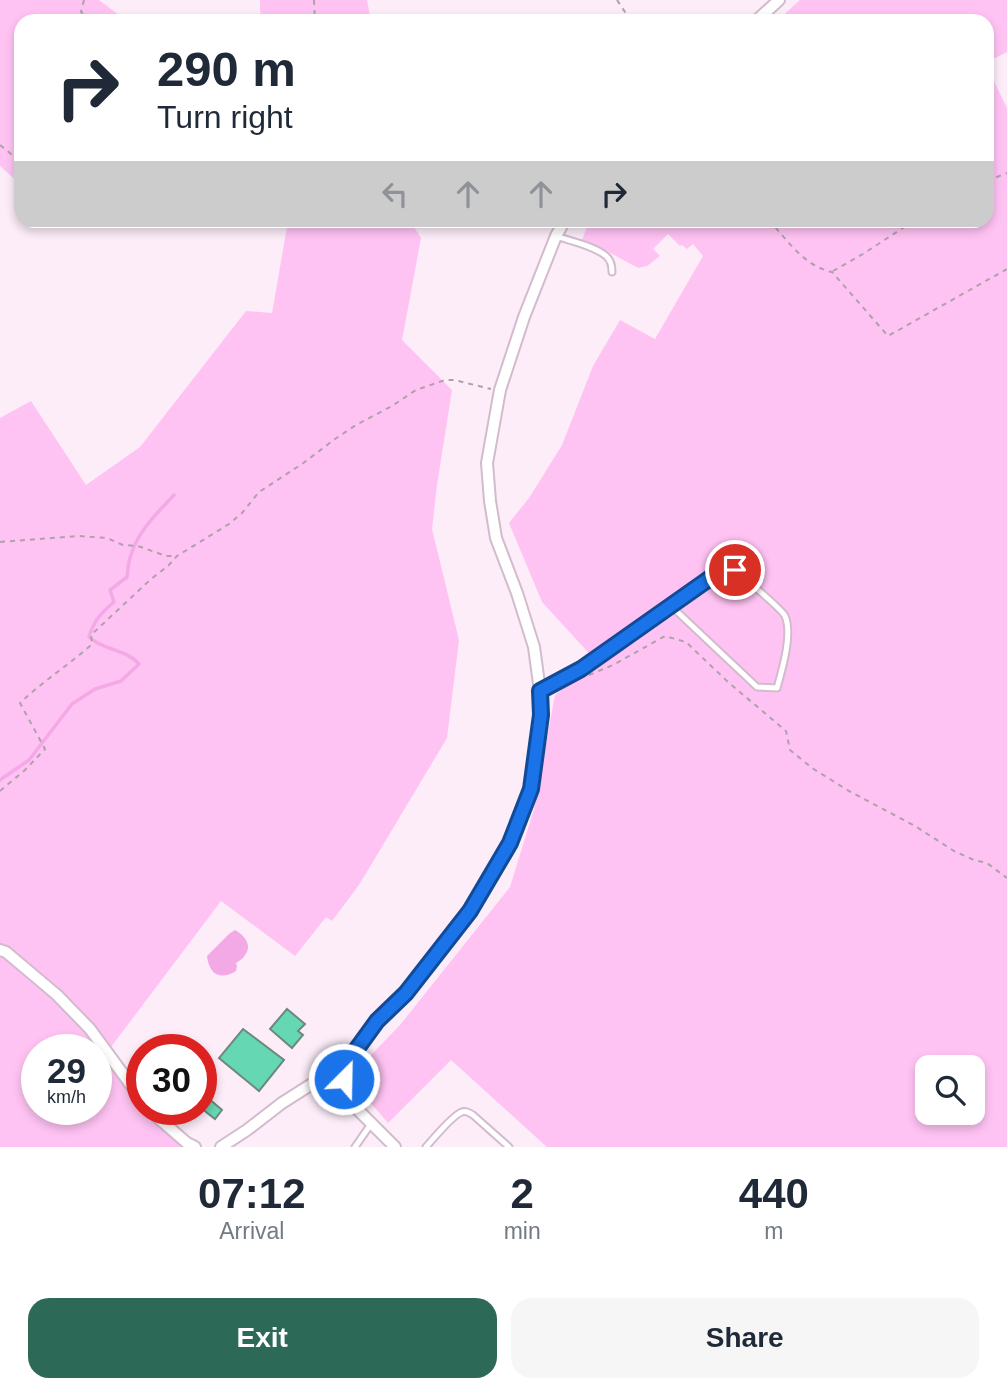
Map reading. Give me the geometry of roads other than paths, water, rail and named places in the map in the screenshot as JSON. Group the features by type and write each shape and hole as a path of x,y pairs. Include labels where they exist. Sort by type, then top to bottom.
{"street":[{"path":"764,14 779,0"},
{"path":"221,1147 282,1103 348,1061 377,1021 406,993 470,911 510,843 531,789 541,715 540,691 534,647 496,538 487,463 500,390 524,317 560,228"},
{"path":"0,950 57,995 90,1029 126,1078"},
{"path":"348,1061 344,1079 351,1102 395,1147"},
{"path":"319,1080 347,1094"},
{"path":"166,1125 195,1147"}],"lane":[{"path":"556,236 606,255 612,264 612,272"},
{"path":"540,691 581,669 670,605 727,569 735,570 784,614 787,625 786,644 777,688 757,687 670,605"},
{"path":"426,1147 462,1111 473,1115 509,1147"},
{"path":"355,1147 371,1124"}],"waterway":[{"path":"0,780 29,760 72,704 95,689 121,681 139,664 128,655 100,645 89,637 98,618 114,602 110,590 127,577 130,558 138,538 174,495"}]}
